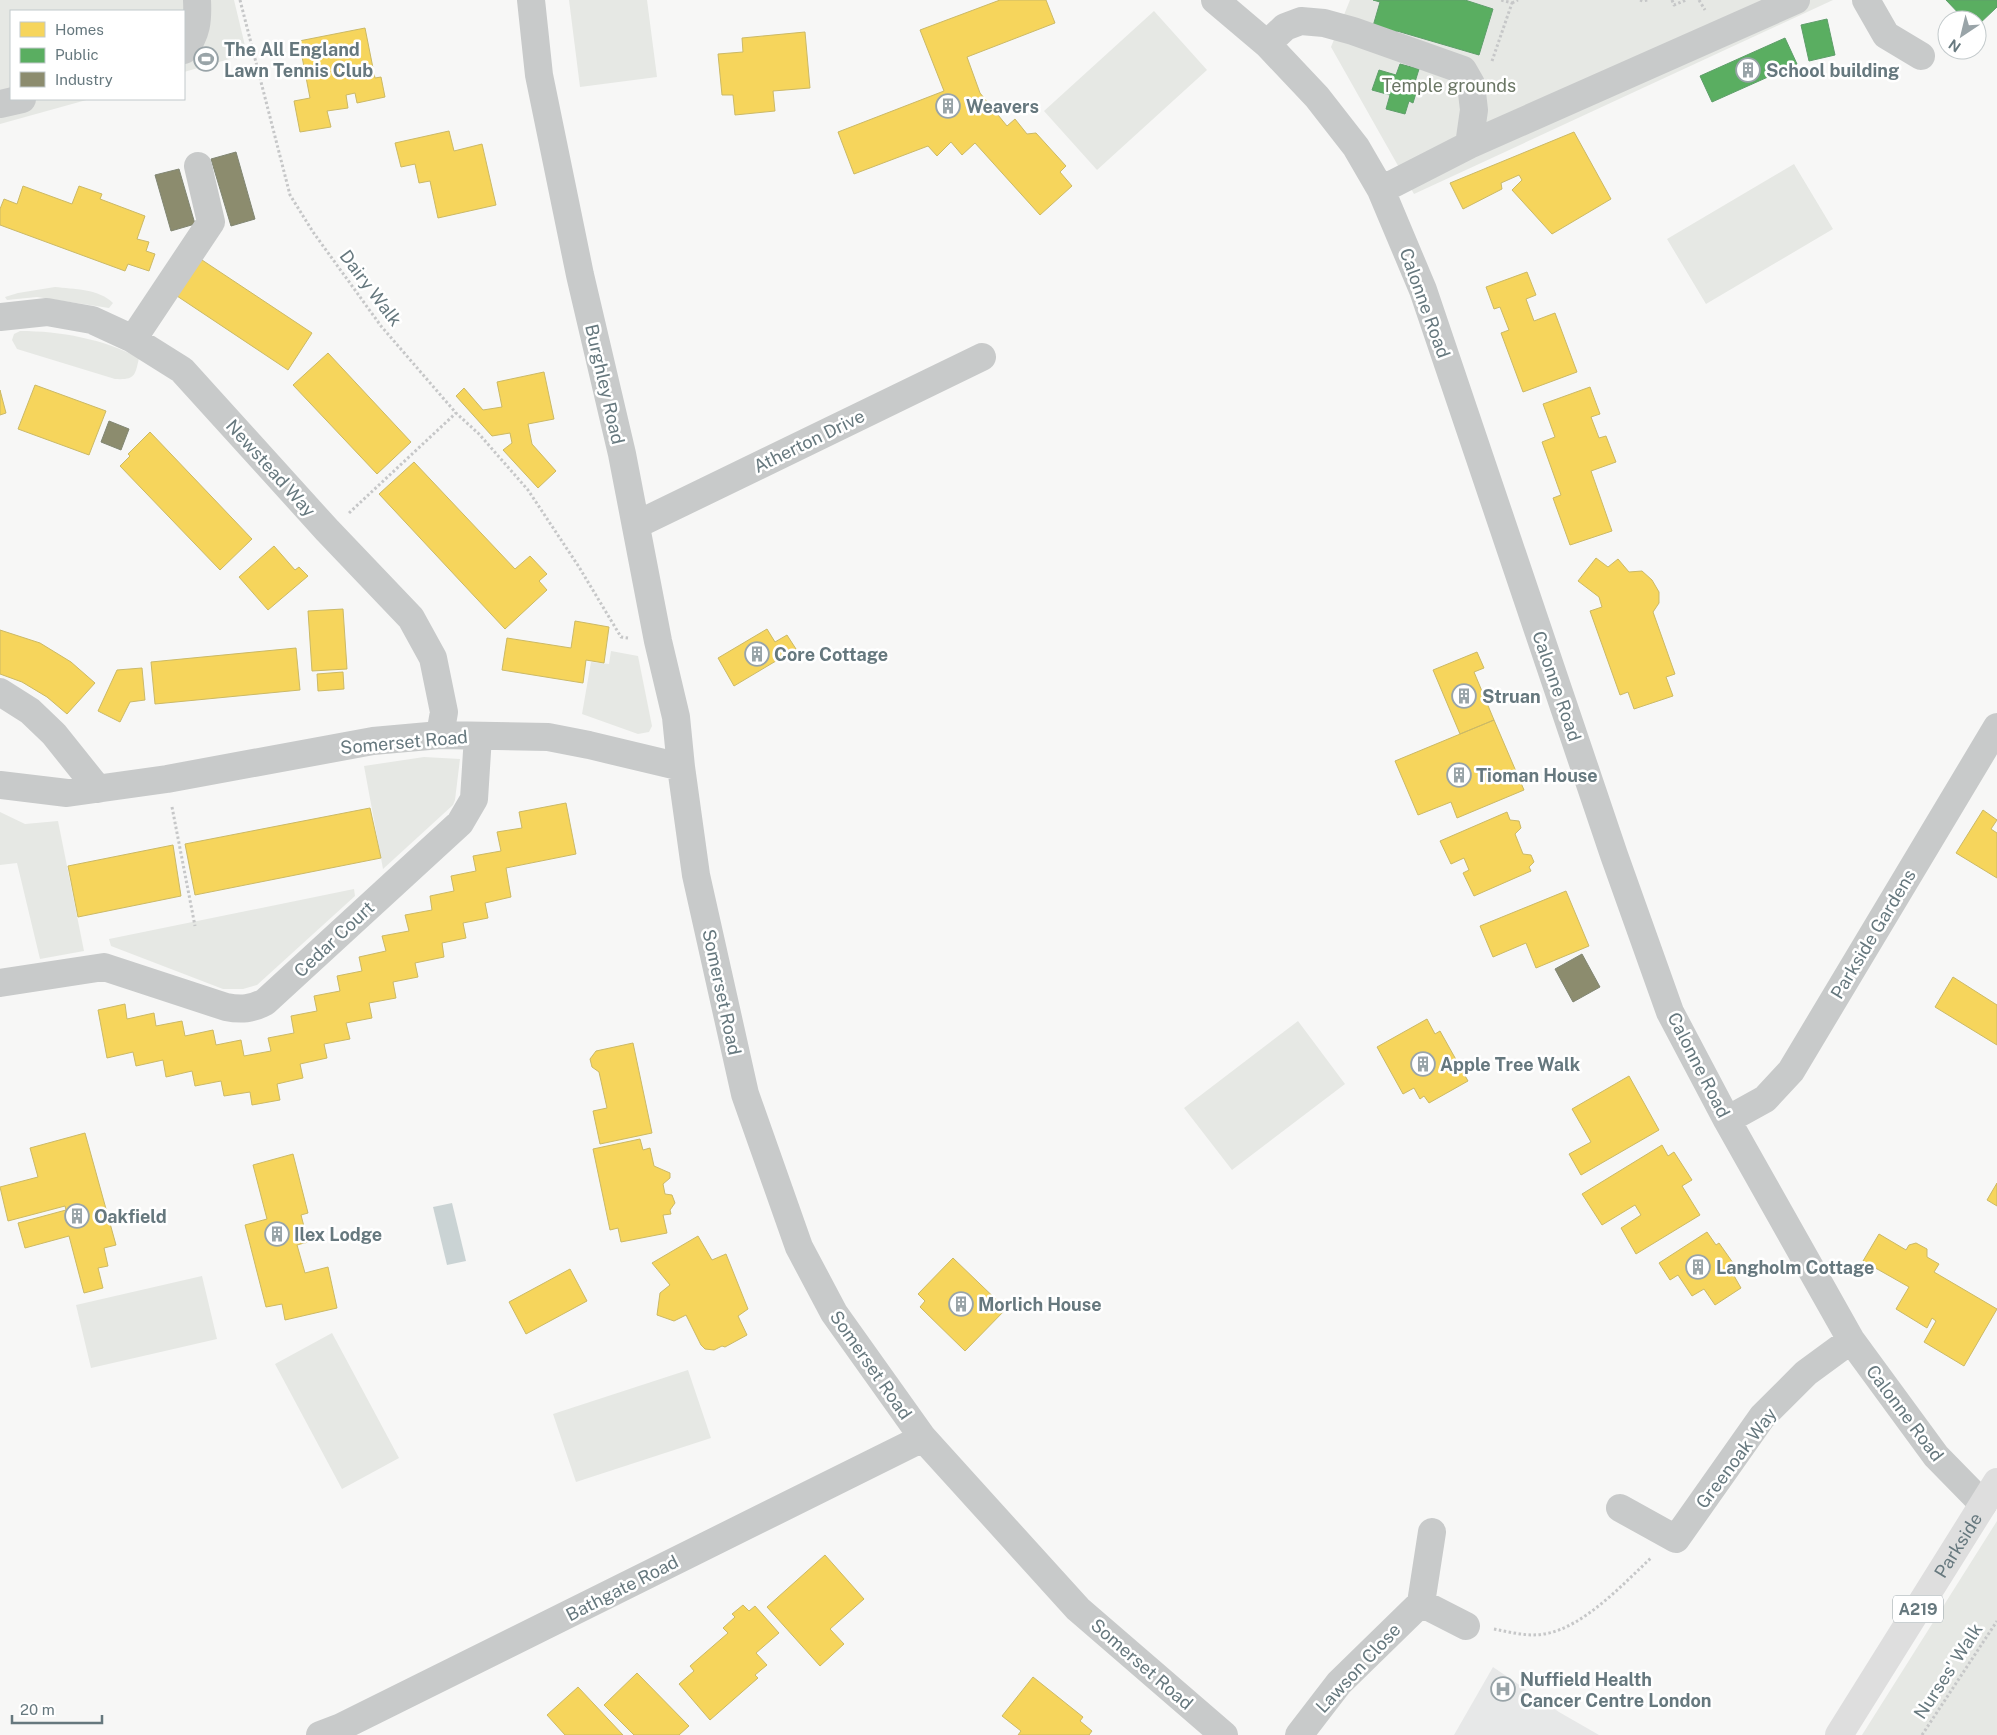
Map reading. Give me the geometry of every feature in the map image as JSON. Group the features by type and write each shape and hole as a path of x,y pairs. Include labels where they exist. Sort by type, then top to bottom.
{"main road":[{"name":"Parkside","path":"1838,1735 1990,1493"}],"street":[{"path":"185,49 191,41 198,23 197,0"},
{"name":"Burghley Road","path":"531,0 541,84 580,276 622,454 658,641 676,717 681,767"},
{"name":"Calonne Road","path":"1215,0 1268,44 1317,97 1356,147 1381,190 1423,290 1614,854 1670,1012 1727,1120 1851,1340 1936,1456 1990,1493"},
{"path":"1381,190 1469,145 1796,0"},
{"path":"1866,0 1886,35 1921,56"},
{"path":"1268,44 1285,27 1301,21 1324,23 1353,31 1463,70 1472,84 1474,110 1469,145"},
{"path":"0,104 18,100"},
{"path":"133,339 211,222 198,166"},
{"name":"Newstead Way","path":"0,317 47,312 92,320 133,339 182,370 327,530 411,618 433,658 444,712 440,735"},
{"name":"Atherton Drive","path":"636,525 982,357"},
{"path":"0,692 30,711 54,734 98,789"},
{"name":"Parkside Gardens","path":"1727,1120 1765,1099 1791,1071 1997,727"},
{"name":"Somerset Road","path":"0,785 67,793 167,779 373,741 440,735 548,736 589,744 681,767 696,874 745,1094 799,1247 834,1313 923,1438 1078,1609 1224,1735"},
{"name":"Cedar Court","path":"0,983 104,967 226,1007 240,1010 256,1007 265,1002 460,823 474,799 478,736"},
{"name":"Greenoak Way","path":"1676,1539 1762,1417 1806,1373 1851,1340"},
{"name":"Bathgate Road","path":"335,1732 923,1438"},
{"path":"1620,1508 1676,1539"},
{"path":"1432,1532 1420,1603 1466,1626"},
{"name":"Lawson Close","path":"1299,1735 1339,1683 1420,1603"}],"path":[{"name":"Dairy Walk","path":"240,0 290,195 313,232 381,326 456,413 479,434 537,502 621,636 658,641"},
{"path":"1502,0 1512,3 1518,0"},
{"path":"1640,0 1644,2 1648,0"},
{"path":"1672,0 1674,5 1686,0"},
{"path":"1463,70 1490,66 1512,3"},
{"path":"327,530 348,513 456,413"},
{"path":"167,779 195,926"},
{"path":"1466,1626 1489,1628 1516,1634 1544,1634 1574,1622 1604,1603 1654,1555 1666,1555 1676,1539"},
{"name":"Nurses' Walk","path":"1922,1735 1997,1621"}],"shaded area":[{"path":"452,1203 466,1261 447,1265 433,1207"},
{"name":"Nuffield Health Cancer Centre London","path":"1493,1667 1559,1712 1599,1735 1454,1735"}],"green space":[{"name":"The All England Lawn Tennis Club","path":"0,0 234,0 247,54 185,72 185,10 10,10 10,100 86,100 0,124"},
{"path":"569,0 647,0 657,77 580,87"},
{"name":"Temple grounds","path":"1350,0 1833,0 1414,194 1331,47"},
{"path":"1154,11 1207,70 1097,170 1044,111"},
{"path":"1794,164 1833,229 1706,304 1667,239"},
{"path":"55,287 94,292 108,298 113,303 109,308 37,297 7,300 5,297"},
{"path":"20,331 81,337 125,351 139,358 135,373 127,379 115,379 17,349 12,340 14,334"},
{"path":"611,651 638,656 652,726 649,732 638,734 582,714 591,662 609,664"},
{"path":"424,757 460,759 455,800 453,805 383,869 364,766"},
{"path":"0,812 25,824 58,821 84,951 40,959 17,863 0,865"},
{"path":"354,889 355,896 257,985 243,989 223,989 111,946 109,939"},
{"path":"1298,1021 1345,1084 1232,1170 1184,1108"},
{"path":"202,1276 217,1339 91,1368 76,1305"},
{"path":"332,1333 399,1458 342,1489 275,1364"},
{"path":"688,1370 711,1438 576,1482 553,1414"},
{"path":"1997,1521 1997,1735 1862,1735"}],"building: Homes":[{"name":"Weavers","path":"1000,0 1046,0 1055,23 967,57 980,93 1007,126 1015,119 1027,134 1036,133 1066,166 1060,172 1072,186 1040,215 975,143 962,155 951,142 937,156 928,146 854,174 838,132 944,91 920,30"},
{"path":"365,28 375,78 381,77 385,97 357,103 355,93 346,95 348,108 327,111 331,127 300,132 294,101 310,98 299,41"},
{"path":"805,32 810,88 773,91 775,111 735,115 733,95 722,95 718,54 743,52 742,38"},
{"path":"449,131 454,151 482,144 496,205 438,218 430,181 419,183 415,164 401,167 395,143"},
{"path":"1574,132 1611,199 1552,234 1512,190 1522,180 1519,175 1501,183 1502,189 1463,209 1450,183"},
{"path":"23,186 72,204 79,186 102,194 100,199 145,216 137,239 149,242 146,251 155,254 149,271 128,264 125,271 0,225 0,209 4,199 17,204"},
{"path":"199,258 312,333 288,370 174,294"},
{"path":"1527,272 1536,295 1526,299 1534,321 1555,313 1577,372 1523,392 1501,333 1509,330 1500,307 1494,309 1486,287"},
{"path":"328,353 411,442 377,474 293,385"},
{"path":"544,372 554,419 528,424 532,444 556,471 538,488 503,450 512,443 510,433 492,436 456,396 464,388 483,410 502,407 497,382"},
{"path":"35,385 106,411 89,455 18,429"},
{"path":"1590,387 1600,414 1591,417 1599,438 1606,436 1616,462 1591,471 1612,531 1570,545 1553,498 1561,495 1542,442 1555,437 1543,404"},
{"path":"0,390 6,413 0,415"},
{"path":"150,432 252,539 220,570 120,466 130,456 128,454"},
{"path":"414,462 515,569 530,556 547,574 539,581 547,590 505,629 379,494"},
{"path":"274,546 295,570 299,567 308,576 268,610 239,577"},
{"path":"1596,558 1608,567 1618,559 1629,572 1642,571 1652,580 1659,592 1659,603 1653,612 1675,674 1666,677 1673,696 1634,709 1628,692 1620,695 1590,611 1602,607 1599,597 1578,581"},
{"path":"343,609 347,669 312,671 308,611"},
{"path":"575,621 609,627 604,663 586,660 583,683 502,670 507,638 571,648"},
{"name":"Core Cottage","path":"767,629 775,642 787,635 796,649 734,686 718,658"},
{"path":"0,630 40,643 71,662 95,683 67,714 47,697 22,682 0,674"},
{"path":"296,648 300,690 155,704 151,662"},
{"name":"Struan","path":"1477,652 1484,668 1474,672 1494,720 1460,734 1433,670"},
{"path":"142,668 145,700 130,702 120,722 98,711 117,670"},
{"path":"343,672 344,689 318,691 317,674"},
{"name":"Tioman House","path":"1494,720 1524,790 1457,818 1451,802 1418,815 1395,761"},
{"path":"566,803 576,854 506,868 511,897 485,903 488,918 463,923 466,938 442,943 444,957 415,963 418,977 393,982 396,998 369,1003 372,1018 346,1023 350,1039 324,1044 327,1058 300,1064 303,1078 277,1084 280,1100 252,1105 250,1092 224,1096 221,1081 195,1086 192,1071 166,1077 163,1060 136,1066 133,1052 107,1058 98,1010 125,1004 127,1019 154,1013 156,1026 182,1021 185,1036 213,1030 216,1045 241,1040 244,1056 271,1051 268,1038 294,1033 291,1016 317,1011 314,996 340,991 337,976 362,971 359,957 386,951 382,936 409,931 405,915 432,910 430,896 454,891 451,876 476,871 473,856 501,851 497,832 522,828 519,812"},
{"path":"370,808 381,858 195,895 185,844"},
{"path":"1983,810 1997,820 1991,829 1997,833 1997,878 1956,853"},
{"path":"1507,812 1510,820 1519,821 1521,828 1515,834 1523,854 1531,855 1534,862 1529,867 1531,871 1474,896 1463,873 1469,870 1464,858 1451,864 1440,841"},
{"path":"173,845 181,896 78,917 68,866"},
{"path":"1566,891 1589,946 1536,968 1526,943 1493,957 1480,926"},
{"path":"1953,977 1997,1005 1997,1045 1935,1007"},
{"name":"Apple Tree Walk","path":"1427,1019 1435,1034 1440,1031 1468,1081 1429,1103 1424,1096 1420,1099 1414,1088 1403,1094 1377,1047"},
{"path":"633,1043 652,1133 600,1144 593,1111 607,1108 599,1072 592,1067 590,1059 596,1051"},
{"path":"1629,1076 1659,1130 1581,1175 1569,1154 1591,1142 1572,1109"},
{"name":"Oakfield","path":"85,1133 116,1245 104,1248 108,1266 98,1268 103,1288 84,1293 69,1236 25,1248 18,1223 66,1210 65,1206 8,1221 0,1187 38,1177 30,1148"},
{"path":"640,1139 643,1150 650,1148 654,1166 670,1173 670,1178 663,1184 665,1194 672,1195 675,1203 670,1210 671,1214 663,1215 667,1233 621,1242 618,1228 610,1230 593,1149"},
{"path":"1662,1145 1668,1156 1674,1152 1692,1180 1682,1186 1700,1215 1636,1254 1621,1228 1641,1215 1635,1205 1602,1225 1582,1194"},
{"name":"Ilex Lodge","path":"293,1154 308,1213 301,1215 308,1242 297,1245 305,1273 328,1267 337,1308 285,1320 282,1304 266,1307 245,1225 267,1219 253,1165"},
{"path":"1997,1183 1997,1206 1987,1200"},
{"name":"Langholm Cottage","path":"1707,1232 1716,1245 1719,1243 1738,1270 1733,1274 1741,1288 1715,1305 1704,1289 1692,1296 1678,1275 1670,1280 1659,1263"},
{"path":"1879,1234 1906,1250 1909,1245 1916,1243 1927,1249 1927,1257 1939,1264 1934,1272 1997,1309 1964,1366 1924,1342 1936,1321 1932,1318 1927,1328 1896,1309 1909,1287 1863,1261"},
{"path":"698,1236 712,1260 726,1254 748,1309 738,1316 747,1335 725,1347 722,1346 714,1350 705,1349 701,1345 686,1315 674,1321 657,1315 660,1293 670,1285 652,1263"},
{"name":"Morlich House","path":"953,1258 1006,1309 965,1351 920,1307 925,1301 918,1294"},
{"path":"570,1269 587,1301 526,1334 509,1302"},
{"path":"825,1555 864,1599 830,1629 844,1644 820,1666 767,1607"},
{"path":"743,1605 749,1611 755,1606 779,1633 756,1653 767,1665 755,1675 758,1678 710,1720 679,1684 694,1671 690,1666 728,1633 723,1628 735,1617 732,1614"},
{"path":"637,1673 689,1726 679,1735 634,1735 604,1705"},
{"path":"1033,1677 1083,1717 1080,1721 1092,1731 1089,1735 1018,1735 1021,1731 1002,1716"},
{"path":"578,1687 623,1735 565,1735 547,1715"}],"building: Public":[{"path":"1373,0 1465,0 1493,9 1479,55 1397,31 1394,40 1371,33 1380,2"},
{"path":"1946,0 1997,0 1997,7 1987,16 1987,10 1956,10"},
{"path":"1827,19 1835,55 1809,61 1801,25"},
{"name":"School building","path":"1785,38 1797,64 1712,102 1700,76"},
{"path":"1400,64 1419,69 1415,82 1419,83 1413,103 1409,101 1405,114 1386,109 1390,95 1372,90 1379,70 1396,75"}],"building: Industry":[{"path":"236,152 255,219 231,226 211,159"},
{"path":"179,169 195,224 171,231 155,175"},
{"path":"109,421 129,429 121,450 101,442"},
{"path":"1582,954 1600,987 1573,1002 1555,969"}],"place":[{"name":"The All England Lawn Tennis Club","path":"206,59"},
{"name":"School building","path":"1748,70"},
{"name":"Weavers","path":"948,106"},
{"name":"Core Cottage","path":"757,654"},
{"name":"Struan","path":"1464,696"},
{"name":"Tioman House","path":"1459,775"},
{"name":"Apple Tree Walk","path":"1423,1064"},
{"name":"Oakfield","path":"77,1216"},
{"name":"Ilex Lodge","path":"277,1234"},
{"name":"Langholm Cottage","path":"1698,1267"},
{"name":"Morlich House","path":"961,1304"},
{"name":"Nuffield Health Cancer Centre London","path":"1503,1689"}]}
